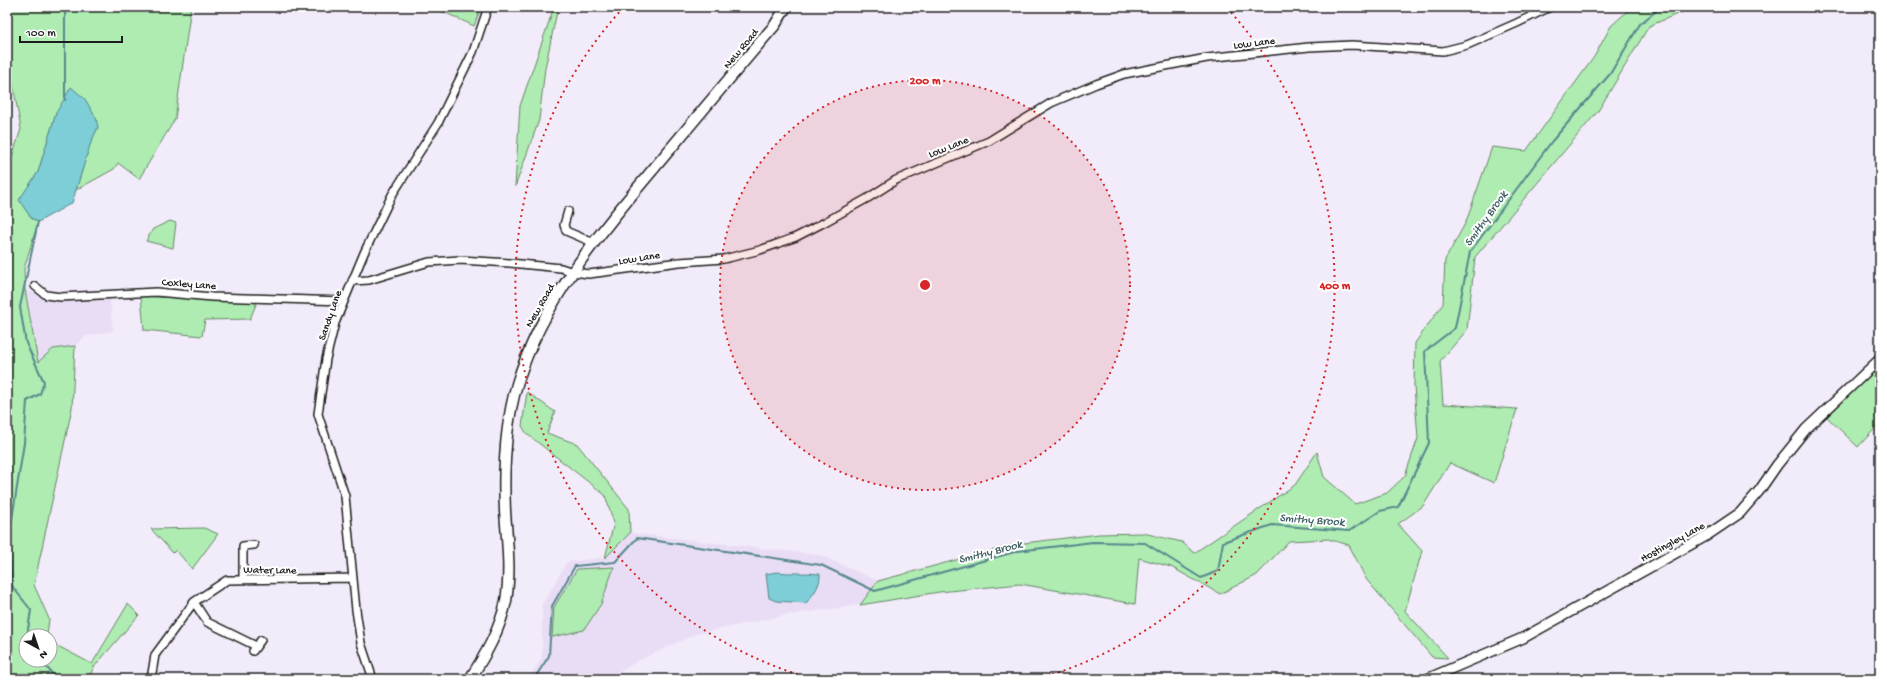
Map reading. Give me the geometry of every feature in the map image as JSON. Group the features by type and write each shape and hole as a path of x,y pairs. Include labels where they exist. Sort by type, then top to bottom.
{"highway":[{"name":"New Road","path":"470,679 491,646 506,602 509,580 504,462 507,434 517,384 531,345 558,294 594,243 642,182 775,25 786,7"}],"main road":[{"name":"Hostingley Lane","path":"1426,679 1523,638 1706,536 1740,513 1759,491 1777,465 1806,429 1880,359"}],"street":[{"name":"Sandy Lane","path":"373,679 362,643 352,578 345,496 318,414 326,359 335,323 352,281 392,195 438,123 473,52 488,7"},
{"name":"Low Lane","path":"352,281 369,280 429,262 460,260 561,268 573,272 610,272 678,262 724,259 760,250 796,237 868,198 896,180 989,141 1051,103 1124,74 1207,58 1309,47 1352,45 1443,51 1467,45 1550,7"},
{"path":"568,211 564,225 566,231 594,243"},
{"name":"Coxley Lane","path":"35,286 46,295 60,297 156,292 212,296 344,301"},
{"path":"243,579 243,542 254,545"},
{"name":"Water Lane","path":"151,679 155,655 194,602 227,580 309,580 352,578"},
{"path":"194,602 207,622 255,649 261,640"}],"shaded area":[{"path":"25,290 58,299 110,299 113,331 84,337 75,346 53,349 38,362"},
{"path":"630,533 820,555 878,581 860,605 786,615 696,634 637,661 609,679 528,679 542,658 542,604 567,562 605,557"}],"green space":[{"path":"7,7 191,7 175,119 139,179 118,163 114,169 76,190 90,144 98,127 56,113 38,172 20,200 31,218 38,222 24,269 25,290 38,362 53,349 75,346 72,408 34,585 49,619 48,628 18,628 18,668 58,668 58,646 92,664 128,604 139,615 94,667 88,679 7,679 7,173 21,129 11,74 7,66"},
{"path":"433,7 481,7 474,26"},
{"path":"554,7 558,7 545,68 539,120 515,187 520,106"},
{"path":"1632,7 1694,7 1649,26 1598,111 1475,257 1467,330 1440,361 1443,404 1517,409 1494,483 1450,463 1423,506 1398,524 1422,551 1405,611 1448,658 1432,657 1366,579 1349,545 1328,539 1289,541 1257,575 1220,594 1171,567 1139,558 1135,604 1020,584 939,592 860,605 878,581 1016,544 1099,534 1143,533 1182,542 1194,553 1295,485 1317,452 1324,477 1355,504 1387,493 1405,476 1418,438 1414,386 1415,343 1443,304 1445,260 1466,222 1492,147 1526,151 1594,57 1611,26"},
{"path":"170,221 176,223 173,248 146,241 153,229"},
{"path":"141,296 257,302 250,319 205,320 202,336 144,330"},
{"path":"1880,365 1880,383 1878,385 1880,388 1880,423 1858,447 1827,417"},
{"path":"527,392 555,412 547,433 577,444 629,509 630,533 605,558 614,523 605,495 527,434 522,426"},
{"path":"204,528 218,534 192,569 176,550 173,553 151,529"},
{"path":"614,567 601,604 584,630 552,637 554,607 577,569"}],"water":[{"path":"71,87 85,99 96,118 98,127 90,145 72,203 38,222 31,218 19,200 38,172 56,113"},
{"path":"776,572 820,574 820,578 816,590 806,603 776,601 769,598 766,574"}],"waterway":[{"path":"65,7 65,100"},
{"name":"Smithy Brook","path":"534,679 549,656 552,606 575,566 615,562 637,538 821,565 875,591 1018,551 1093,542 1145,543 1201,578 1218,571 1223,542 1272,525 1349,531 1380,511 1398,507 1429,443 1425,351 1455,328 1470,252 1552,141 1610,74 1640,24 1661,7"},
{"path":"28,628 31,610 12,586 9,538 24,443 27,401 40,394 44,382 26,343 20,307 38,222"},
{"path":"47,668 57,679"}]}
